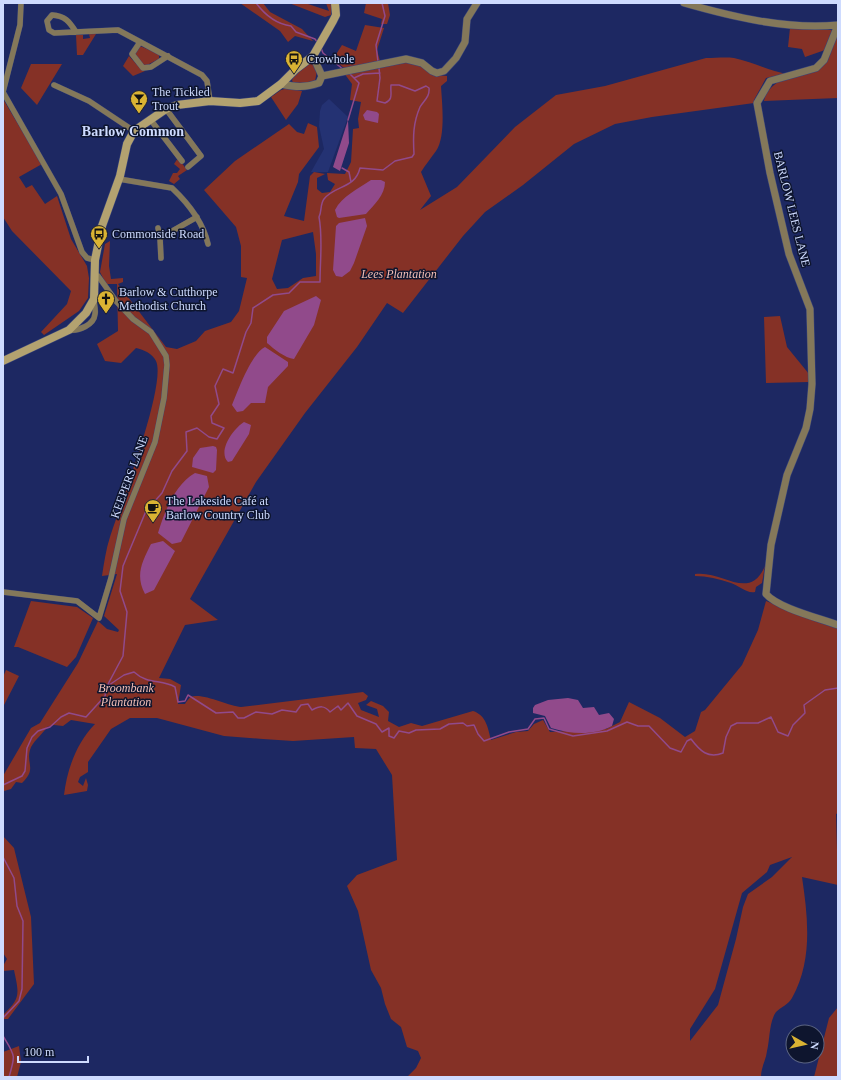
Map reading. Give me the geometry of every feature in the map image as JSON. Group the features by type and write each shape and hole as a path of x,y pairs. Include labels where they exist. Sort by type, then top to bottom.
{"main road":[{"path":"4,360 69,330 86,313 94,299 95,260 106,213 119,179 127,144 134,131 150,119 166,110 194,102 210,101 251,103 258,101 281,84 296,69 313,56 336,15 335,3"}],"street":[{"path":"21,3 20,25 3,92 61,194 82,252 87,258 95,260"},
{"path":"322,76 406,59 417,61 437,73 444,71 456,58 465,42 466,19 477,3"},
{"path":"684,3 748,18 804,27 838,25"},
{"path":"76,32 68,20 59,16 52,14 47,21 49,30 53,32 76,32 118,30 202,75 207,81 210,101"},
{"name":"BARLOW LEES LANE","path":"838,25 824,60 816,68 770,81 757,103 770,173 789,254 810,309 812,384 810,409 806,428 787,475 772,545 766,594 770,599 780,604 838,625"},
{"path":"140,42 132,54 143,68 151,67 168,56"},
{"path":"281,84 300,88 319,83 322,76 313,56"},
{"path":"54,85 89,100 134,131"},
{"path":"166,110 201,156 188,167"},
{"path":"150,119 182,161"},
{"path":"119,179 172,188 197,217 205,230 208,244"},
{"path":"160,238 197,217"},
{"path":"158,228 161,258"},
{"name":"KEEPERS LANE","path":"3,592 78,601 99,618 111,578 124,519 155,442 165,392 167,365 166,356 151,332 133,319 116,301 98,276 94,276"}],"shaded area":[{"path":"329,99 348,117 328,172 311,172 324,149 319,126 320,111 322,105"},
{"path":"367,110 377,112 379,114 378,123 365,120 363,115"},
{"path":"348,120 349,143 340,171 333,167"},
{"path":"371,180 381,180 385,182 385,187 378,200 366,214 339,218 337,217 335,210 338,205 351,193"},
{"path":"365,218 367,226 350,271 342,277 336,276 333,270 336,226 339,223"},
{"path":"316,296 321,300 314,325 294,359 283,355 267,343 267,337 284,311"},
{"path":"265,347 288,362 288,366 268,387 265,403 251,403 243,411 237,412 232,405 241,382 255,357"},
{"path":"244,422 251,425 249,434 232,461 228,462 224,452 228,440 236,429"},
{"path":"216,447 217,450 216,470 213,473 192,467 193,458 200,448"},
{"path":"195,473 207,476 209,487 181,542 172,544 158,533 160,525 176,492 188,478"},
{"path":"163,541 175,551 154,590 145,594 140,581 140,575 145,557 151,544"},
{"path":"568,698 578,700 583,708 594,707 599,715 609,713 614,719 612,726 590,733 566,732 551,728 545,716 533,713 533,708 535,705 548,700"}],"green space":[{"path":"240,3 263,3 270,12 302,29 313,41 295,36 288,42 280,31"},
{"path":"289,3 305,3 329,11 326,3 332,3 331,15 325,17"},
{"path":"366,3 388,3 390,15 387,24 381,24 382,19 364,13"},
{"path":"365,25 384,28 377,50 380,61 344,68 333,59 342,45 356,51"},
{"path":"790,28 832,30 825,50 805,57 802,49 788,47"},
{"path":"89,34 96,34 83,55 77,55 76,35 83,35 83,39 90,38"},
{"path":"838,35 838,98 764,101 767,93 780,81 788,76 825,62"},
{"path":"140,46 159,54 159,59 145,66 135,57 135,53"},
{"path":"129,56 145,71 133,76 123,66"},
{"path":"706,58 734,58 788,74 766,78 754,100 754,103 652,117 615,124 574,144 523,185 485,212 463,236 403,313 387,303 357,347 305,413 256,482 190,599 218,620 185,625 159,678 170,679 181,685 178,704 185,704 190,698 201,696 241,707 363,692 368,696 366,700 358,703 361,710 379,717 377,709 366,705 371,701 383,706 389,712 388,721 399,727 411,723 422,726 473,711 484,719 491,740 516,732 528,731 534,724 543,720 550,732 606,729 620,722 629,702 660,718 685,737 695,731 701,712 705,710 742,665 758,630 766,601 838,628 838,813 836,814 838,885 802,877 807,923 806,954 803,969 799,984 792,998 776,1012 774,1016 761,1077 407,1077 416,1068 421,1058 418,1051 407,1047 401,1027 391,1019 381,988 371,970 358,911 347,886 357,875 397,860 392,775 376,749 355,748 354,737 293,741 224,736 157,718 130,718 111,729 88,762 88,772 80,777 78,782 83,786 86,778 88,785 87,791 64,795 65,785 74,756 83,739 95,724 71,720 63,726 54,725 47,727 31,747 29,755 29,774 22,783 16,782 11,789 4,791 3,794 3,776 31,728 40,723 78,663 98,621 107,629 118,632 119,630 104,616 117,574 102,576 105,556 149,419 158,374 156,361 145,351 136,348 121,363 105,361 97,344 118,331 117,284 106,284 100,272 105,244 110,241 109,266 111,279 123,278 123,282 118,284 166,347 177,349 196,341 205,331 231,322 239,311 247,278 241,277 241,246 236,227 204,190 235,161 289,124 297,132 304,134 308,123 317,127 319,147 299,174 298,182 284,216 304,221 310,176 314,172 325,174 317,178 317,189 322,193 330,192 335,184 328,180 327,173 345,174 351,162 353,129 359,128 358,119 361,102 350,100 352,84 344,73 397,62 410,62 442,76 447,76 447,81 441,86 443,120 439,145 421,172 431,196 420,210 457,187 515,127 556,95 605,86","holes":["313,232 316,254 316,276 303,278 288,288 277,289 272,279 282,240","792,857 772,877 748,894 743,907 718,1005 690,1041 690,1029 715,989 742,893 767,872 770,865"]},
{"path":"312,62 317,71 315,81 311,83 293,83 292,80 294,76"},
{"path":"31,64 62,64 37,105 21,88"},
{"path":"288,88 302,91 298,104 286,120 271,97 281,90"},
{"path":"3,99 42,164 19,177 26,188 32,185 45,204 57,196 71,239 87,266 89,278 88,298 79,311 44,335 41,332 67,304 71,291 12,231 3,217"},
{"path":"178,158 187,170 178,176 180,179 174,184 169,181 173,173 177,173 180,169 174,164"},
{"path":"780,316 787,347 809,374 809,382 766,383 764,317"},
{"path":"765,566 762,583 756,587 755,592 749,592 734,584 722,580 695,576 695,574 705,574 734,582 751,582 759,577"},
{"path":"31,601 77,607 93,618 76,657 67,667 18,647 14,647"},
{"path":"6,670 19,676 3,707 3,677"},
{"path":"3,836 14,848 31,917 34,984 8,1019 3,1019 3,1015 16,1000 17,985 14,970 3,971 3,966 7,959 3,953"},
{"path":"838,1007 838,1077 814,1077 817,1064 825,1064 825,1034 829,1018"},
{"path":"19,1046 21,1062 17,1077 3,1077 3,1052"}],"waterway":[{"path":"256,3 271,18 280,23 291,26 296,32 315,39 318,43"},
{"path":"378,62 376,45 385,16 382,3"},
{"path":"321,48 323,53 344,70"},
{"path":"3,785 22,776 25,771 27,748 32,737 38,731 50,727 61,717 69,713 86,717 105,696 107,686 123,656 127,612 120,591 123,566 146,511 162,493 172,471 187,451 186,432 197,428 209,437 217,439 224,428 212,423 211,416 219,404 215,386 223,369 233,373 246,332 251,323 253,308 273,295 289,293 300,282 320,282 321,241 319,217 321,205 328,195 354,180 360,168 383,170 395,161 412,157 414,154 416,119 420,107 428,96 429,88 426,86 415,91 399,85 391,85 390,100 385,103 377,101 380,78 379,68"},
{"path":"349,73 354,78 363,74 380,73"},
{"path":"348,120 359,83 354,78"},
{"path":"342,168 349,172 351,182"},
{"path":"109,685 124,675 134,672 144,679 165,683 175,687 178,702 185,701 188,695 216,713 233,712 238,718 244,718 256,712 272,714 282,710 296,712 301,705 308,704 312,710 322,707 326,708 330,712 338,706 341,710 348,703 357,716 376,724 382,732 389,728 389,736 394,738 399,731 409,733 416,730 440,729 449,724 463,723 467,726 474,725 478,734 484,741 509,732 528,729 535,719 544,718 549,729 573,736 607,731 627,722 638,726 649,726 670,748 681,752 687,741 691,739 705,753 713,755 723,753 726,737 731,726 737,723 758,723 771,717 778,732 788,736 793,725 805,713 804,705 825,690 838,688"},
{"path":"3,857 14,878 17,906 23,921 22,989 19,1001 3,1018"},
{"path":"3,1036 13,1055 13,1064 9,1077"}],"place":[{"name":"Crowhole","path":"294,74"},
{"name":"The Tickled Trout","path":"139,114"},
{"name":"Commonside Road","path":"99,249"},
{"name":"Barlow & Cutthorpe Methodist Church","path":"106,314"},
{"name":"The Lakeside Café at Barlow Country Club","path":"153,523"}],"district":[{"name":"Barlow Common","path":"133,131"}],"park label":[{"name":"Lees Plantation","path":"399,274"},
{"name":"Broombank Plantation","path":"126,695"}]}
